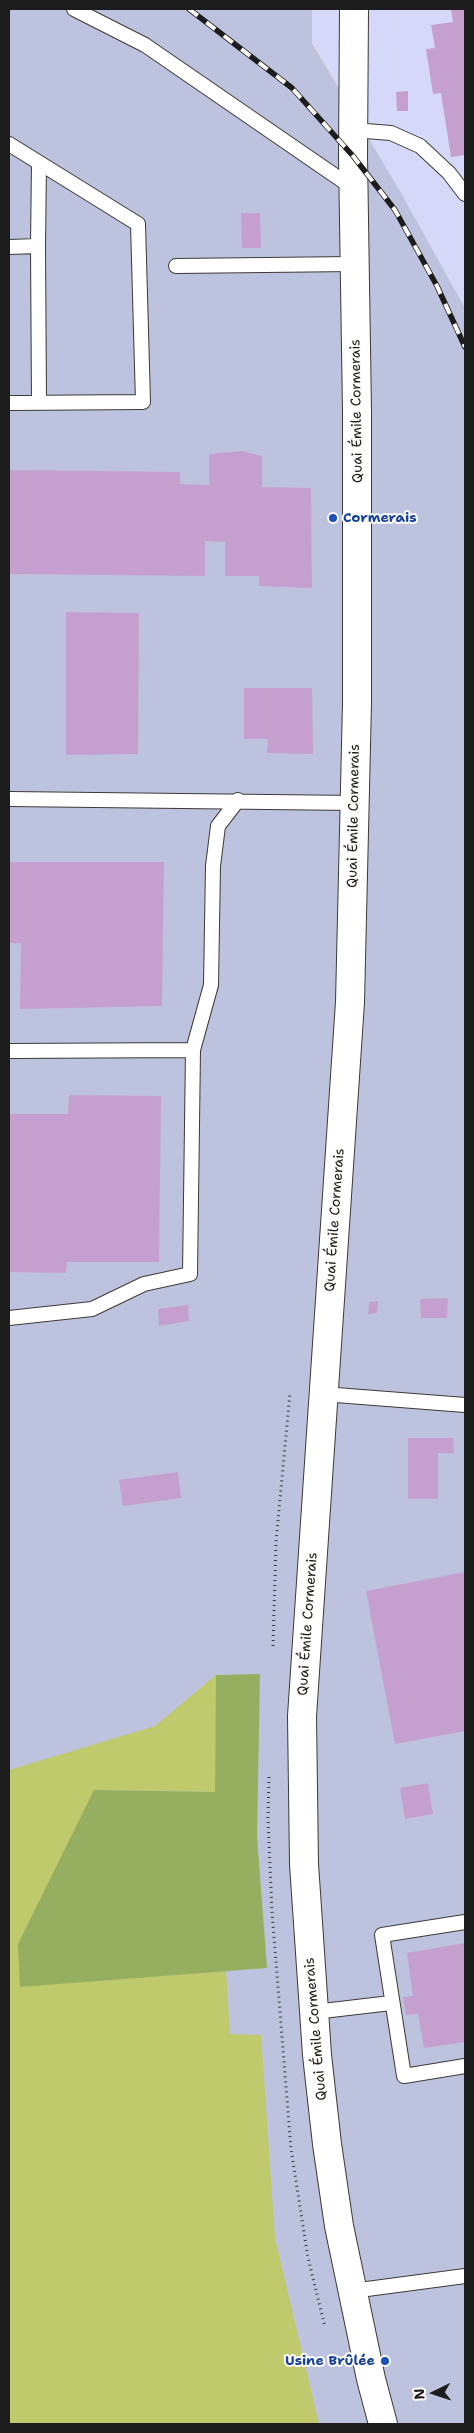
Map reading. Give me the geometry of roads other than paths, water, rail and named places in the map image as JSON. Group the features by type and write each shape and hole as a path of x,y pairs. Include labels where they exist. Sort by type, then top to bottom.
{"main road":[{"name":"Quai Émile Cormerais","path":"354,9 353,188 357,412 357,702 350,1002 302,1716 304,1864 314,2012 327,2144 339,2226 383,2424"}],"lane":[{"path":"74,9 145,44 353,188"},
{"path":"353,130 391,133 420,146 450,173 465,194"},
{"path":"9,144 138,224 142,402 9,403"},
{"path":"39,163 39,403"},
{"path":"9,247 38,246"},
{"path":"176,266 354,264"},
{"path":"9,799 238,800 355,803"},
{"path":"9,1318 92,1309 144,1284 190,1274 193,1050 211,985 213,866 218,826 238,800"},
{"path":"9,1051 193,1050"},
{"path":"324,1394 465,1406"},
{"path":"465,1922 382,1935 404,2076 465,2066"},
{"path":"314,2012 391,2002"},
{"path":"352,2291 465,2276"}],"railway":[{"path":"189,9 292,88 353,156 395,210 437,286 465,347"}],"place":[{"name":"Cormerais","path":"333,518"},
{"name":"Usine Brûlée","path":"385,2361"}]}
